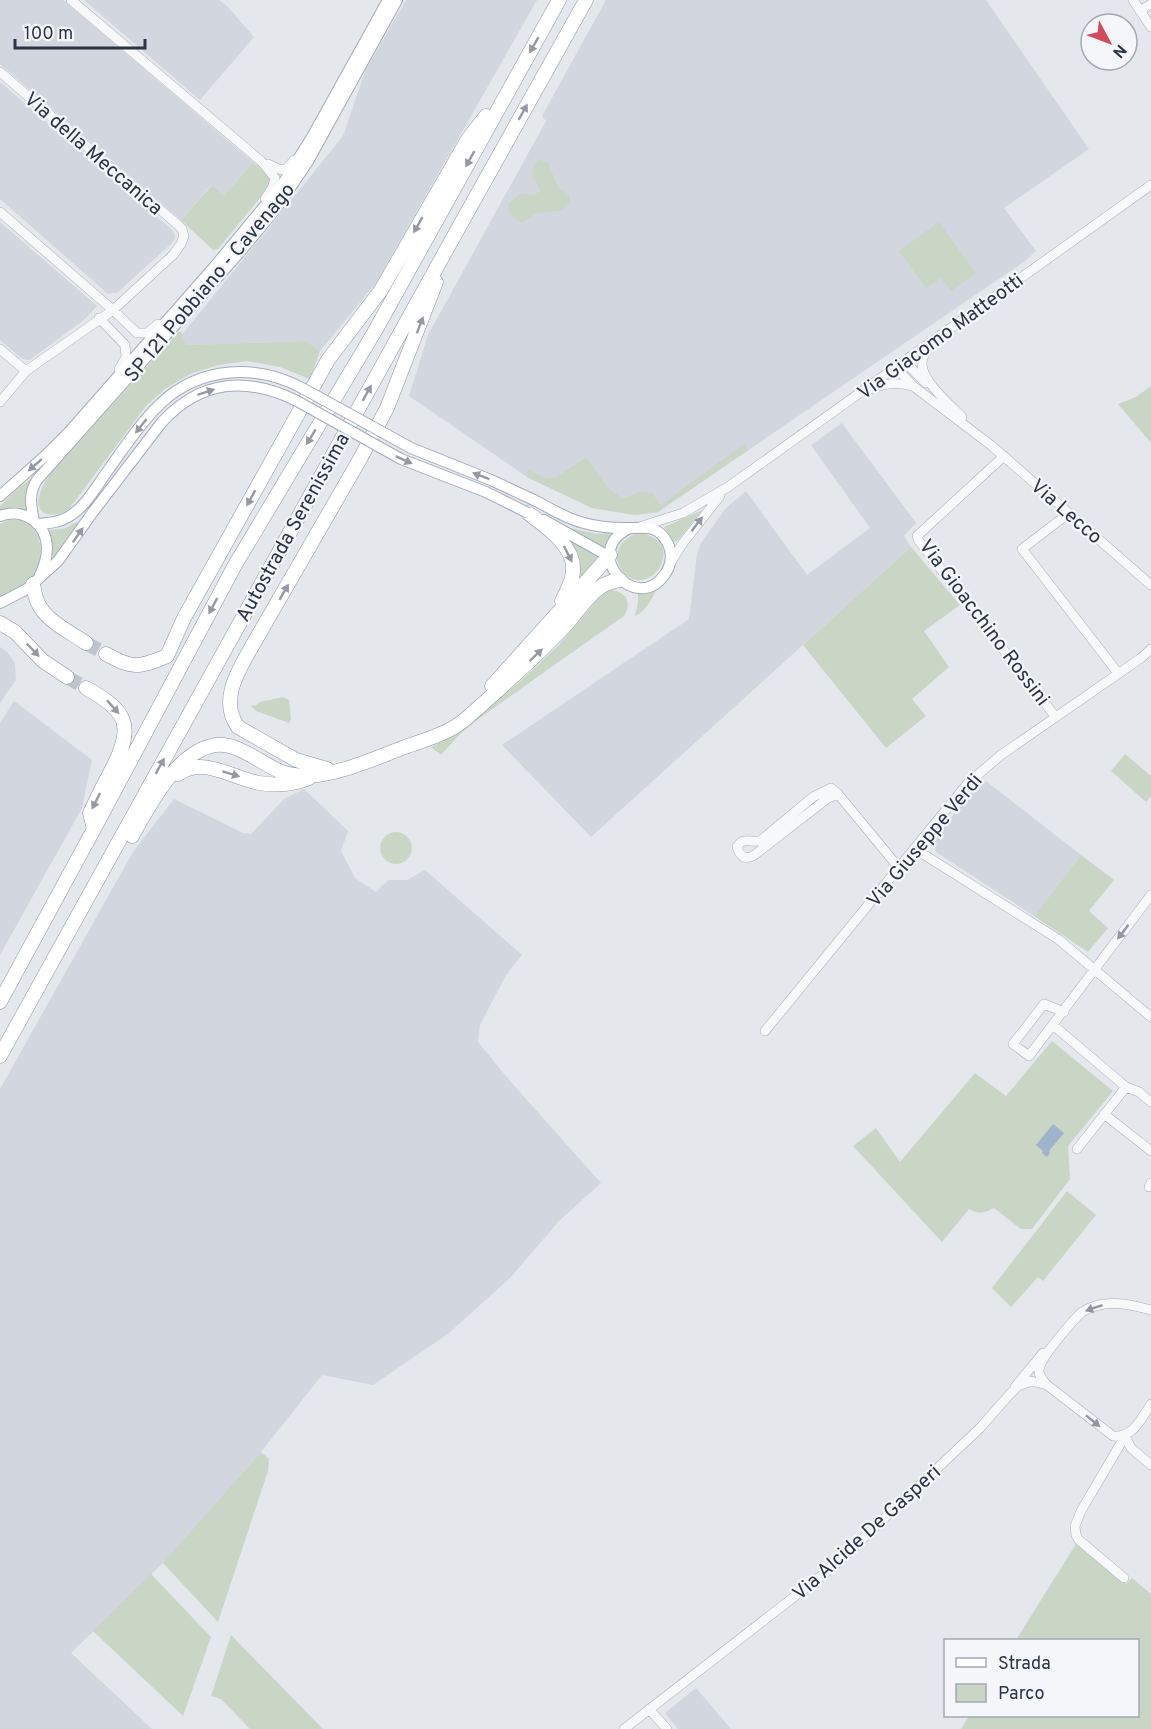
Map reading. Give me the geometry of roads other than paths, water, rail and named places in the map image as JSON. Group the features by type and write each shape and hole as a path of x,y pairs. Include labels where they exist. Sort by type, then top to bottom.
{"highway":[{"name":"Autostrada Serenissima","path":"0,1002 235,565 375,331 559,0"},
{"name":"Autostrada Serenissima","path":"0,1056 586,0"},
{"path":"106,654 124,664 133,666 167,656 184,618 328,360 381,290 468,139 509,89"},
{"path":"342,770 318,767 296,760 244,732 238,727 233,717 232,686 251,648 387,408 454,236"},
{"path":"531,506 546,527 565,546 574,571 567,591 547,624"},
{"path":"462,722 609,556"},
{"path":"160,789 182,772 193,767 214,769 256,782 281,785 296,783 342,770 454,728 536,655 569,622 596,590 607,583 620,580"},
{"path":"36,581 37,601 42,610 86,643"},
{"path":"0,623 15,632 43,661 67,677"},
{"path":"86,688 113,705 121,718 125,733 118,758 90,813 94,829"},
{"path":"0,1056 160,789 196,753 205,747 219,744 236,748 283,772 322,774"}],"main road":[{"name":"SP 121 Pobbiano - Cavenago","path":"0,496 58,443 282,185 312,137 388,0"},
{"name":"SP 121 Pobbiano - Cavenago","path":"36,581 44,564 47,548 44,536 35,522 30,499 34,484 245,247 282,200 307,163 397,0"},
{"path":"93,418 97,408 140,359 143,346"},
{"path":"0,516 12,512 19,513 35,522 60,521 77,510 161,403 183,386 217,374 242,371 276,377 304,389 411,448 501,484 609,556"},
{"path":"0,603 20,594 64,554 93,512 171,412 188,399 220,387 250,386 272,390 297,401 395,456 493,495 579,522 598,526 630,528 642,526 655,530 665,539 670,550 670,564 661,579 649,586 635,587 620,580 612,570 609,556 616,538 630,528"}],"street":[{"path":"70,0 261,161 275,178 273,186 236,240"},
{"path":"1132,0 1151,27"},
{"path":"1140,11 1151,4"},
{"name":"Via della Meccanica","path":"0,72 182,229 184,236 173,255 113,310"},
{"path":"261,161 278,169 285,169 312,137"},
{"name":"Via Giacomo Matteotti","path":"642,526 683,513 728,487 1151,185"},
{"path":"0,212 113,310 137,333 143,346"},
{"path":"0,402 26,371 113,310"},
{"path":"137,333 150,332 172,313"},
{"path":"99,318 121,339 127,352 107,388"},
{"name":"Via Lecco","path":"941,335 924,354 922,364 924,374 982,438"},
{"path":"0,349 26,371"},
{"name":"Via Lecco","path":"944,398 911,368 902,363 902,374 913,386 1004,456 1151,585"},
{"path":"855,396 889,383 913,386"},
{"name":"Via Gioacchino Rossini","path":"1004,456 917,536 1055,716"},
{"name":"Via Giacomo Matteotti","path":"670,564 683,543 728,487"},
{"path":"1069,513 1022,549 1118,673"},
{"name":"Via Giuseppe Verdi","path":"765,1031 977,774 1001,754 1151,651"},
{"path":"838,794 828,798 753,856 743,858 739,854 737,848 743,840 748,839 754,843 760,841 813,797 831,788 838,794 899,868"},
{"path":"915,849 1058,939 1151,1017"},
{"path":"1064,1012 1044,1004 1013,1044 1029,1056 1064,1012 1151,895"},
{"path":"1053,1025 1126,1087 1139,1092 1151,1102"},
{"path":"1077,1149 1126,1087"},
{"path":"1104,1114 1151,1151"},
{"path":"1010,1394 1033,1364 1083,1312 1105,1304 1122,1303 1151,1310"},
{"path":"1065,1330 1040,1366 1040,1376 1108,1433 1115,1437 1125,1436"},
{"name":"Via Alcide De Gasperi","path":"624,1729 835,1565 980,1428 1022,1384 1036,1381 1047,1384"},
{"path":"1124,1578 1079,1540 1075,1526 1125,1436 1134,1428 1151,1404"},
{"path":"1125,1436 1131,1448 1151,1465"},
{"path":"649,1709 667,1729"}],"water":[{"path":"1053,1124 1064,1133 1049,1151 1047,1157 1036,1145"}],"tunnel":[{"path":"86,643 106,654"},
{"path":"67,677 86,688"}]}
